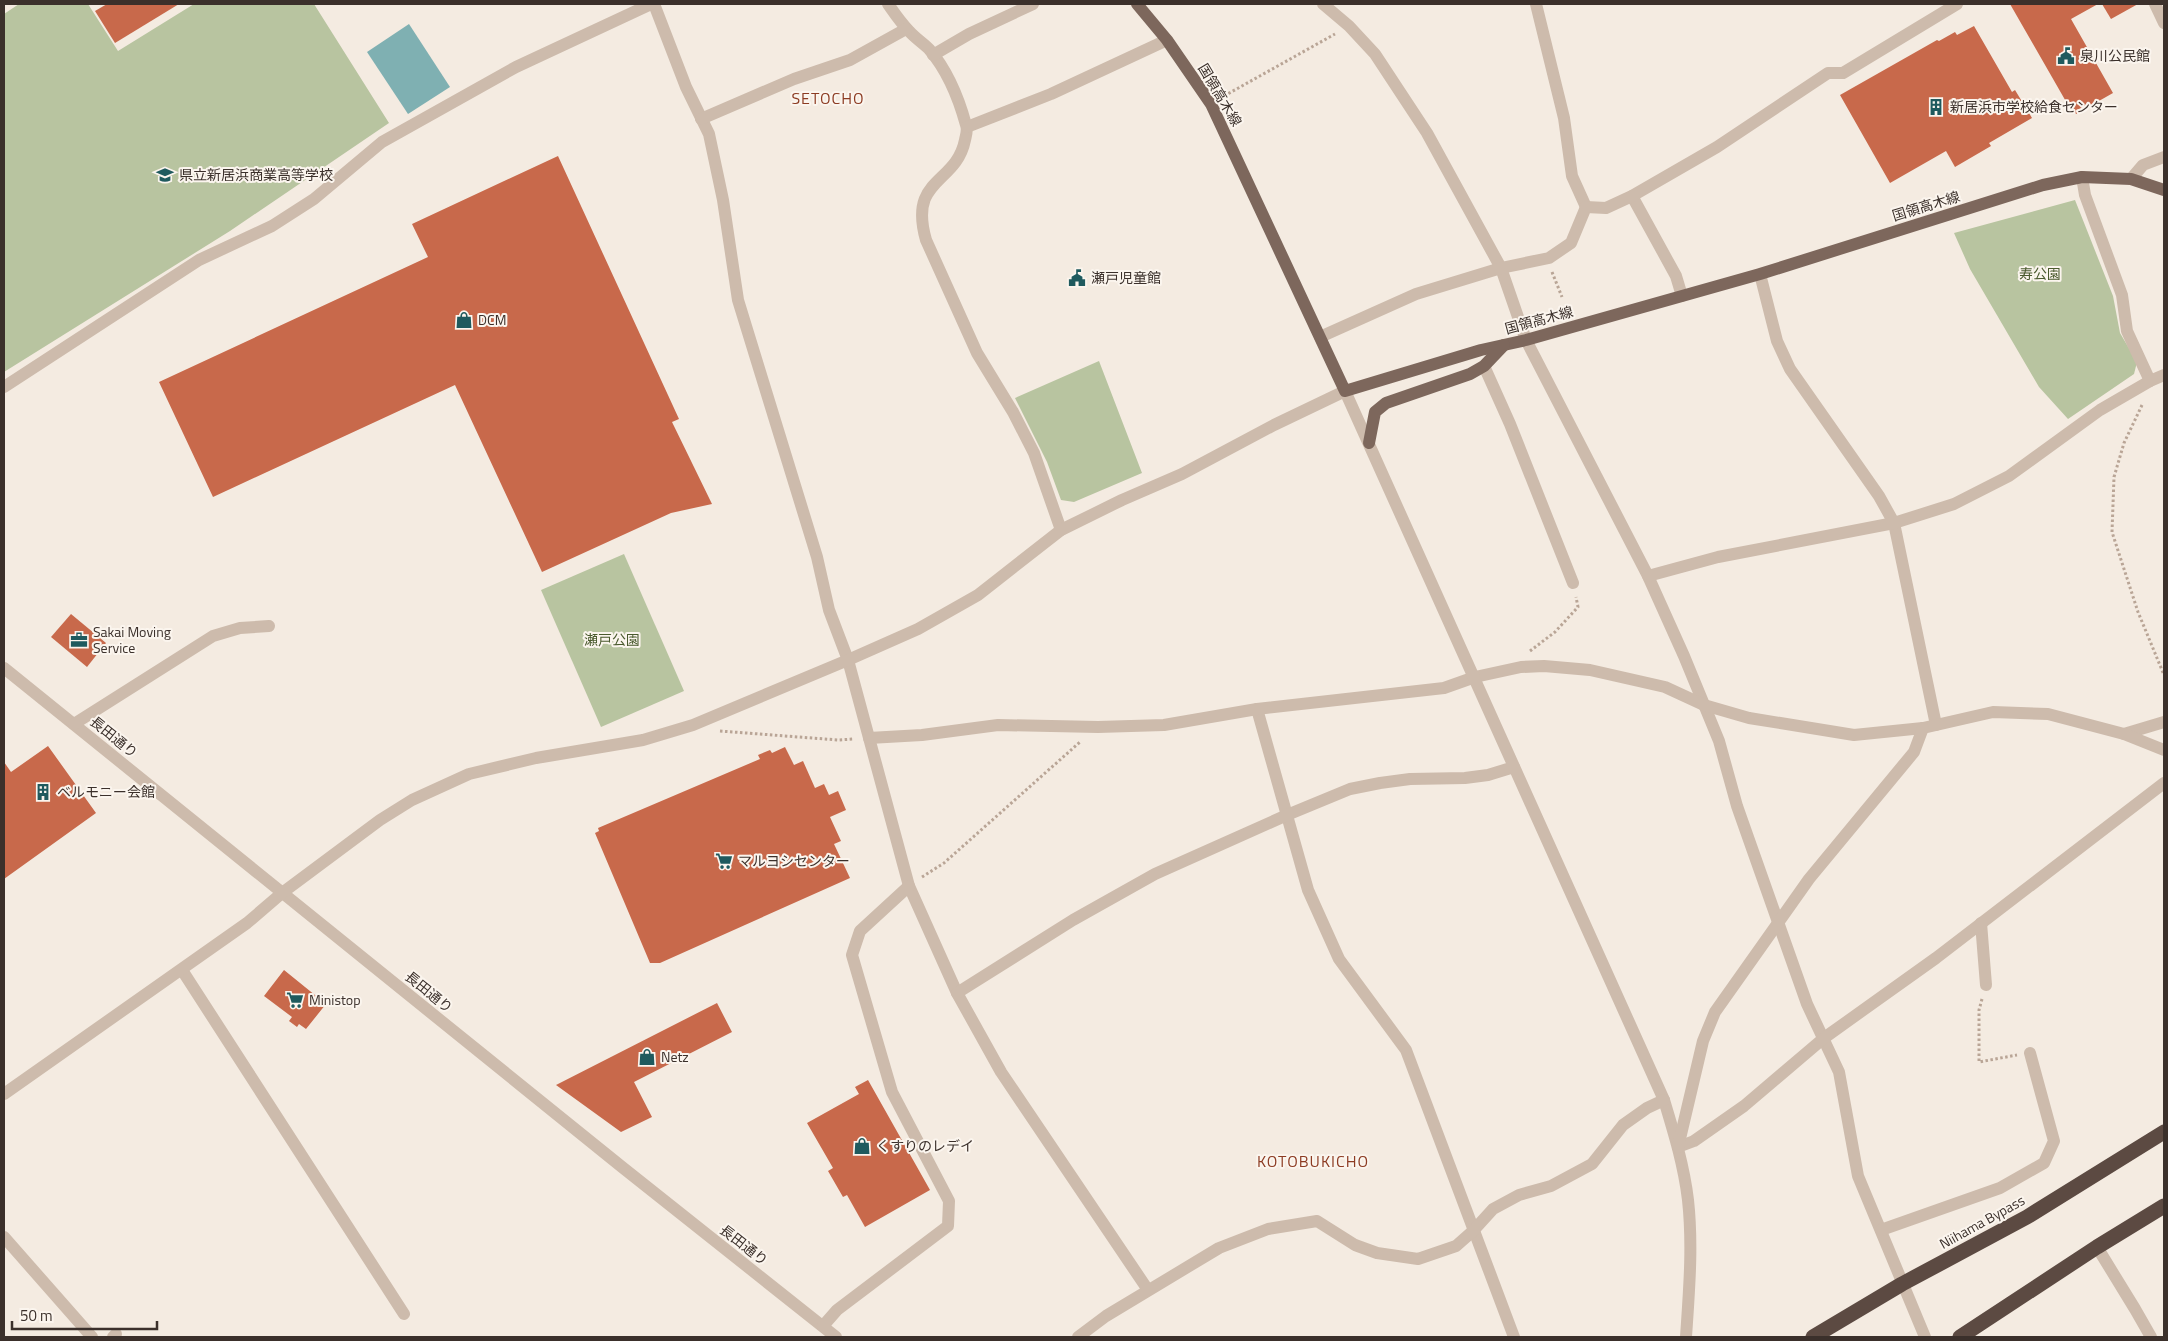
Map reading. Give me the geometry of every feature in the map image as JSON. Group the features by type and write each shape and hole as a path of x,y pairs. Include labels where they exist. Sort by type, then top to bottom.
{"highway":[{"name":"Niihama Bypass","path":"1813,1337 1902,1284 2027,1216 2164,1132"},
{"path":"1960,1337 2097,1247 2164,1206"}],"main road":[{"name":"国領高木線","path":"1138,4 1167,40 1211,104 1346,391 1481,350 1526,340 1760,274 2034,188 2082,177 2131,180 2164,190"},
{"path":"1369,443 1375,412 1386,403 1470,374 1484,366 1504,345"}],"street":[{"path":"4,387 199,260 272,226 314,199 382,142 516,67 652,4 686,87 708,134 723,200 738,300 817,557 829,610 848,660 909,886 957,993 1001,1072 1148,1290"},
{"path":"888,4 906,29 933,55 950,81 967,127 962,153 956,164 931,186 924,202 923,228 977,353 1013,412 1034,453 1061,530"},
{"path":"933,55 969,34 1033,4"},
{"path":"1323,4 1349,26 1376,54 1427,133 1501,268 1526,340 1648,576 1719,741 1737,806 1778,925 1807,1004 1839,1072 1858,1176 1925,1337"},
{"path":"1320,337 1416,294 1501,268 1549,258 1571,243 1586,207 1572,176 1564,118 1536,4"},
{"path":"1586,207 1606,208 1632,196 1717,147 1828,74 1843,74 1957,4"},
{"path":"2155,4 2164,23"},
{"path":"702,119 794,79 850,60 906,29"},
{"path":"967,127 1051,94 1167,40"},
{"path":"2131,180 2143,166 2164,157"},
{"path":"2082,177 2085,196 2122,296 2127,330 2150,381"},
{"path":"1632,196 1676,276 1682,296"},
{"path":"1678,1147 1704,1041 1715,1012 1810,879 1914,752 1930,727 1894,523 1879,496 1790,370 1778,341 1760,274"},
{"path":"1484,366 1510,424 1573,583"},
{"path":"1648,576 1718,557 1894,523 1954,504 2009,476 2100,410 2164,375"},
{"path":"4,1094 247,924 282,892 380,820 412,800 469,774 536,758 643,740 693,725 848,660 918,629 978,595 1061,530 1122,500 1182,474 1274,425 1346,391 1664,1100 1678,1147 1688,1200 1691,1259 1686,1337"},
{"path":"74,724 213,636 240,628 269,626"},
{"path":"869,738 922,735 998,725 1098,727 1164,725 1257,709 1444,688 1475,677 1521,667 1544,666 1590,670 1665,687 1704,705 1749,718 1854,735 1930,727 1993,712 2048,714 2124,734 2164,750"},
{"name":"長田通り","path":"4,668 622,1167 836,1337"},
{"path":"1257,709 1308,890 1339,959 1406,1050 1514,1337"},
{"path":"2124,734 2164,722"},
{"path":"957,993 1073,920 1155,874 1287,815 1350,790 1380,783 1410,779 1465,778 1488,774 1514,766"},
{"path":"1678,1147 1694,1141 1744,1106 1824,1038 1981,923 2164,783"},
{"path":"823,1326 837,1310 948,1226 949,1201 892,1092 852,954 860,931 909,886"},
{"path":"1981,923 1986,985"},
{"path":"182,970 404,1314"},
{"path":"1881,1230 2000,1188 2044,1163 2054,1141 2030,1053"},
{"path":"1078,1337 1106,1316 1219,1248 1268,1229 1316,1222 1356,1245 1377,1253 1418,1259 1456,1246 1473,1231 1493,1208 1519,1195 1551,1186 1592,1164 1623,1125 1647,1108 1664,1100"},
{"path":"4,1237 92,1337"},
{"path":"2097,1247 2151,1337"}],"path":[{"path":"1211,104 1349,26"},
{"path":"1549,258 1552,276 1562,297"},
{"path":"2150,381 2142,405 2124,442 2114,478 2112,532 2138,612 2164,675"},
{"path":"1521,667 1531,648 1555,632 1578,607 1573,583"},
{"path":"693,725 727,732 838,740 869,738"},
{"path":"909,886 944,863 1098,727"},
{"path":"1986,985 1979,1010 1979,1062 2030,1053"}],"green space":[{"name":"県立新居浜商業高等学校","path":"19,4 88,4 118,51 194,4 314,4 389,123 230,231 4,372 4,14"},
{"name":"寿公園","path":"2075,200 2113,296 2120,333 2137,362 2134,374 2068,419 2039,387 1970,269 1954,233"},
{"path":"1099,361 1142,473 1074,502 1061,500 1047,462 1015,398"},
{"name":"瀬戸公園","path":"624,554 684,691 601,727 541,590"}],"water":[{"path":"409,24 450,87 408,114 367,52"}],"building":[{"path":"107,4 179,4 115,43 95,11"},
{"name":"泉川公民館","path":"2010,4 2098,4 2071,19 2113,93 2076,114 2074,110 2072,112"},
{"name":"泉川公民館","path":"2102,4 2138,4 2111,19"},
{"name":"新居浜市学校給食センター","path":"1974,26 2012,92 2015,90 2032,118 1989,143 1991,146 1955,167 1946,151 1890,183 1840,95 1937,40 1939,41 1955,32 1957,35"},
{"name":"DCM","path":"558,156 679,419 672,422 712,504 671,513 542,572 455,385 213,497 159,382 428,257 412,224"},
{"name":"Sakai Moving Service","path":"71,614 106,643 87,667 51,637"},
{"name":"ベルモニー会館","path":"48,746 96,813 4,879 4,762 11,772"},
{"name":"マルヨシセンター","path":"785,747 794,765 803,761 815,788 824,784 829,795 838,791 846,810 830,817 841,841 834,844 850,878 660,963 650,963 595,833 599,831 598,828 760,759 758,755 770,750 772,753"},
{"name":"Ministop","path":"284,970 326,1004 306,1029 299,1024 297,1027 289,1021 292,1017 264,996"},
{"name":"Netz","path":"717,1003 732,1032 634,1082 652,1117 621,1132 556,1085"},
{"name":"くすりのレデイ","path":"868,1080 930,1190 865,1227 847,1195 843,1197 828,1171 833,1168 807,1123 859,1094 855,1087"}],"place":[{"name":"泉川公民館","path":"2066,56"},
{"name":"新居浜市学校給食センター","path":"1936,107"},
{"name":"県立新居浜商業高等学校","path":"165,175"},
{"name":"瀬戸児童館","path":"1077,278"},
{"name":"DCM","path":"464,320"},
{"name":"Sakai Moving Service","path":"79,640"},
{"name":"ベルモニー会館","path":"43,792"},
{"name":"マルヨシセンター","path":"724,861"},
{"name":"Ministop","path":"295,1000"},
{"name":"Netz","path":"647,1057"},
{"name":"くすりのレデイ","path":"862,1146"}],"district":[{"name":"SETOCHO","path":"828,98"},
{"name":"KOTOBUKICHO","path":"1313,1161"}]}
